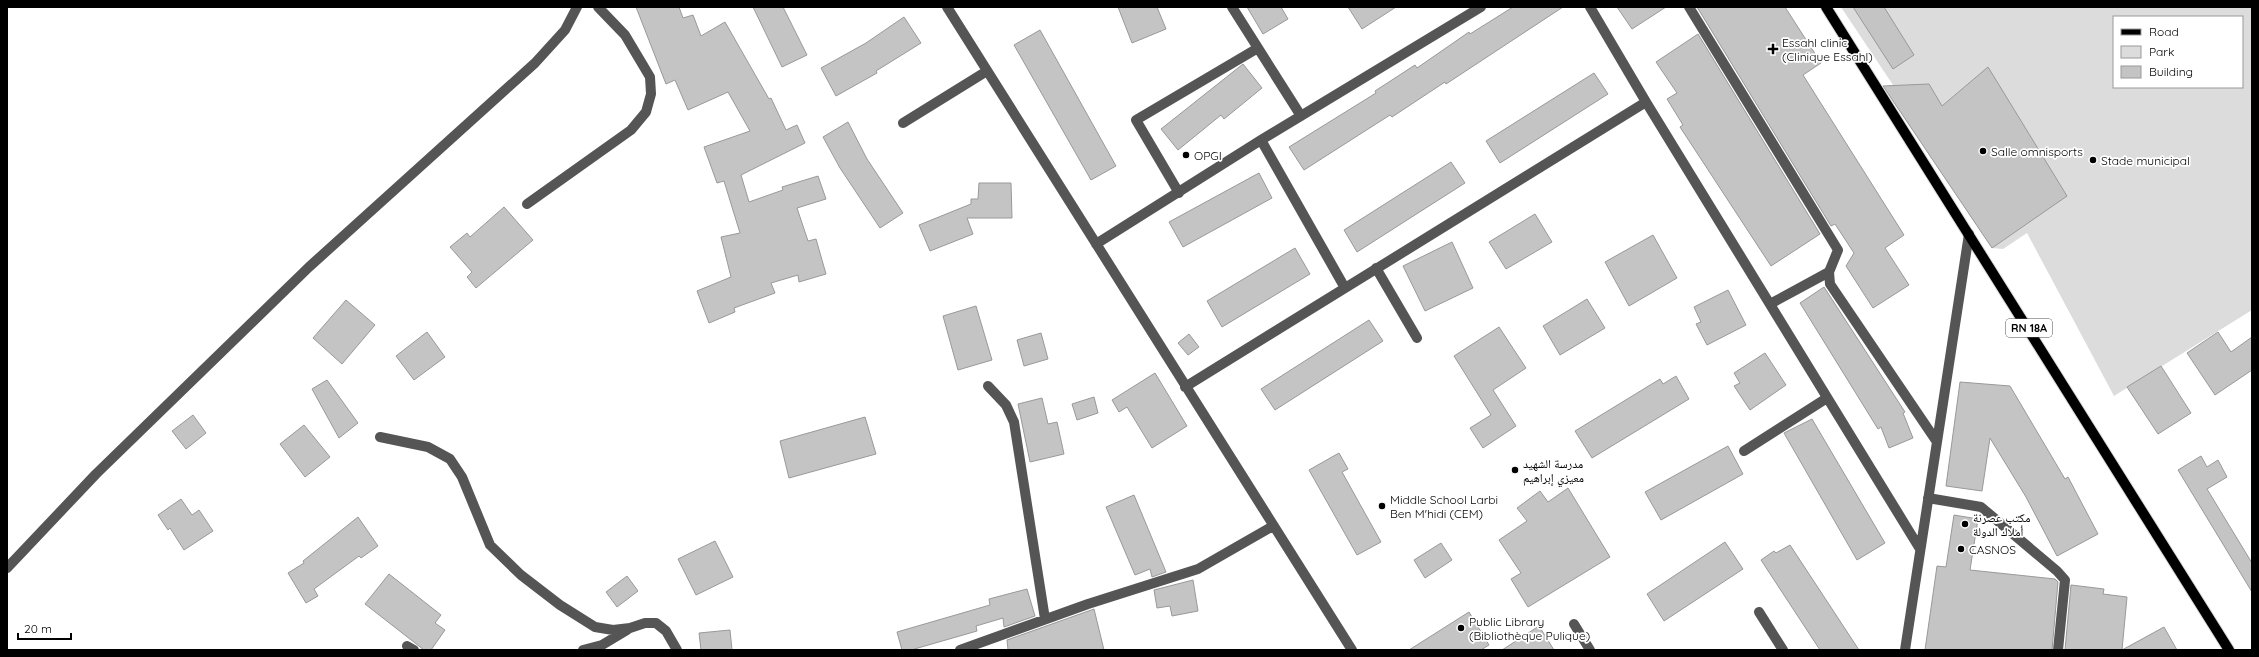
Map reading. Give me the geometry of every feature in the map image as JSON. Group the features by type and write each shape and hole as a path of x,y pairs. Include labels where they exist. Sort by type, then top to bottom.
{"main road":[{"name":"RN 18A","path":"1826,7 2229,650"}],"street":[{"path":"7,568 96,474 309,267 534,63 565,30 577,7"},
{"path":"527,204 631,130 646,112 651,94 650,77 624,35 598,7"},
{"path":"947,7 1352,650"},
{"path":"1232,7 1301,116"},
{"path":"1096,244 1261,140 1481,7"},
{"path":"1590,7 1646,102 1920,549"},
{"path":"1690,7 1838,250 1829,272 1830,284 1937,442"},
{"path":"1179,193 1136,120 1258,48"},
{"path":"904,123 987,71"},
{"path":"1185,387 1646,102"},
{"path":"1261,140 1345,288"},
{"path":"1905,650 1969,234"},
{"path":"1376,268 1417,338"},
{"path":"1770,304 1829,272"},
{"path":"988,386 1006,405 1014,422 1045,619"},
{"path":"1744,451 1827,398"},
{"path":"380,437 428,447 450,459 462,477 490,545 521,575 560,605 595,627 613,630 630,628 645,623 656,623 666,631 677,650"},
{"path":"1928,498 1981,507 2057,571 2065,580 2058,650"},
{"path":"960,650 1045,619 1198,569 1273,526"},
{"path":"1759,612 1783,650"},
{"path":"1574,624 1590,650"},
{"path":"583,650 602,645 630,628"}],"green space":[{"name":"Stade municipal","path":"1841,7 2252,7 2252,310 2114,396 2027,233 2003,249 1992,248 1884,87 1893,85"}],"building":[{"path":"636,7 679,7 683,18 693,15 701,36 725,22 769,99 771,98 786,130 797,125 805,143 741,175 749,202 783,190 782,187 818,176 826,199 797,208 808,241 816,239 826,274 799,282 798,275 771,283 775,293 734,308 735,312 709,323 697,291 731,277 721,237 740,233 724,181 717,183 704,147 750,131 728,92 688,110 675,80 666,84"},
{"path":"753,7 783,7 807,55 782,67"},
{"path":"1118,7 1157,7 1166,29 1132,43"},
{"path":"1247,7 1281,7 1288,19 1263,34"},
{"path":"1348,7 1396,7 1362,29"},
{"path":"1513,7 1563,7 1446,84 1445,82 1392,117 1390,115 1304,170 1289,147 1376,93 1375,91 1415,65 1417,68 1469,32 1470,34"},
{"path":"1617,7 1666,7 1632,29"},
{"path":"1697,7 1785,7 1821,63 1803,75 1904,235 1885,248 1909,285 1873,308 1846,266 1854,253 1835,224 1831,226"},
{"path":"1853,7 1884,7 1914,55 1893,69"},
{"path":"904,17 921,43 876,71 877,73 836,96 821,68 866,43"},
{"path":"1040,30 1116,166 1091,180 1014,45"},
{"path":"1698,34 1820,234 1771,266 1680,127 1683,125 1667,99 1677,93 1656,62"},
{"path":"1243,64 1262,88 1224,119 1221,115 1178,150 1161,129"},
{"name":"Salle omnisports","path":"1988,67 2067,196 1992,248 1883,86 1929,84 1942,106"},
{"path":"1594,73 1608,94 1500,163 1486,141"},
{"path":"848,122 867,159 903,213 880,228 840,168 823,137"},
{"path":"1451,162 1465,183 1357,252 1344,230"},
{"path":"1259,173 1272,198 1183,247 1169,222"},
{"path":"979,183 1011,183 1012,218 967,218 973,234 930,251 919,225 971,204 971,199 978,199"},
{"path":"504,207 533,240 476,288 467,277 472,272 450,247 467,233 470,237"},
{"path":"1535,214 1552,242 1506,269 1489,242"},
{"path":"1653,235 1677,278 1629,306 1605,262"},
{"path":"1452,242 1473,288 1425,311 1403,266"},
{"path":"1295,248 1310,274 1222,327 1207,301"},
{"path":"1824,287 1905,412 1903,413 1913,438 1889,448 1881,427 1878,429 1800,303"},
{"path":"1728,290 1746,325 1707,345 1696,324 1701,322 1694,307"},
{"path":"1587,299 1605,328 1560,355 1543,326"},
{"path":"346,300 375,325 342,364 313,338"},
{"path":"976,306 992,360 958,370 943,316"},
{"path":"1369,320 1383,341 1275,410 1261,389"},
{"path":"1499,327 1526,368 1493,390 1516,426 1483,448 1470,428 1491,415 1454,356"},
{"path":"427,332 445,357 414,380 396,356"},
{"path":"2218,332 2231,352 2252,337 2252,370 2215,395 2187,353"},
{"path":"1041,333 1048,359 1024,366 1017,340"},
{"path":"1189,334 1199,347 1188,355 1178,343"},
{"path":"1765,353 1786,385 1750,410 1734,386 1740,383 1734,373"},
{"path":"2161,366 2191,413 2158,434 2127,387"},
{"path":"1155,373 1187,426 1152,448 1127,407 1119,412 1112,400"},
{"path":"1676,376 1689,399 1592,458 1575,431 1660,379 1663,384"},
{"path":"327,380 358,423 339,438 312,389"},
{"path":"1960,382 2010,386 2065,479 2068,477 2098,534 2057,556 2026,497 1990,438 1982,491 1946,486"},
{"path":"1094,397 1098,413 1077,420 1072,404"},
{"path":"1042,398 1048,424 1057,422 1064,454 1030,462 1018,404"},
{"path":"193,415 206,433 186,449 172,431"},
{"path":"865,417 876,454 789,478 780,441"},
{"path":"1812,419 1885,543 1857,560 1784,433"},
{"path":"304,425 330,457 305,477 280,444"},
{"path":"1728,446 1743,474 1661,520 1645,492"},
{"path":"1339,453 1348,469 1342,472 1381,542 1357,555 1309,470"},
{"path":"2201,456 2207,467 2218,460 2227,477 2207,489 2252,563 2252,592 2178,470"},
{"path":"1568,488 1610,557 1528,607 1511,579 1521,573 1499,540 1527,521 1517,508 1540,491 1548,502"},
{"path":"1134,495 1166,572 1152,577 1150,569 1135,575 1106,507"},
{"path":"181,499 192,515 199,510 213,531 184,550 170,528 168,530 158,515"},
{"path":"1954,515 1978,519 1970,570 2055,579 2058,582 2052,650 1925,650 1937,566 1946,567"},
{"path":"358,517 378,546 361,558 359,556 314,589 318,596 306,603 288,573 304,563 303,561"},
{"path":"715,541 733,577 696,595 678,559"},
{"path":"1725,542 1743,569 1664,621 1647,594"},
{"path":"1441,543 1452,560 1425,578 1414,560"},
{"path":"1790,545 1859,650 1820,650 1761,560 1774,551 1776,553"},
{"path":"389,574 441,615 435,623 445,630 431,650 424,650 365,604"},
{"path":"627,576 638,591 617,607 606,592"},
{"path":"1193,580 1198,611 1172,616 1170,606 1157,608 1154,590"},
{"path":"2071,585 2104,589 2103,594 2127,597 2122,650 2065,650"},
{"path":"1027,589 1035,616 1004,627 1003,618 976,626 977,631 911,650 902,650 897,632 990,605 989,599"},
{"path":"1094,609 1104,650 1008,650 1007,640"},
{"name":"Public Library (Bibliothèque Pulique)","path":"1469,612 1489,645 1481,650 1409,650"},
{"path":"1539,626 1554,650 1502,650"},
{"path":"2164,627 2177,650 2122,650"},
{"path":"730,630 732,650 701,650 699,633"}],"place":[{"name":"Essahl clinic (Clinique Essahl)","path":"1773,49"},
{"name":"Salle omnisports","path":"1983,151"},
{"name":"OPGI","path":"1186,155"},
{"name":"Stade municipal","path":"2093,160"},
{"name":"مدرسة الشهيد معيزي إبراهيم","path":"1515,470"},
{"name":"Middle School Larbi Ben M'hidi (CEM)","path":"1382,506"},
{"name":"مكتب عصرنة أملاك الدولة","path":"1965,524"},
{"name":"CASNOS","path":"1961,549"},
{"name":"Public Library (Bibliothèque Pulique)","path":"1461,628"}]}
